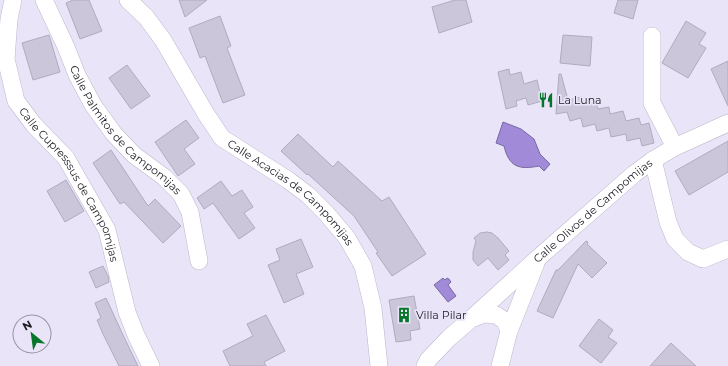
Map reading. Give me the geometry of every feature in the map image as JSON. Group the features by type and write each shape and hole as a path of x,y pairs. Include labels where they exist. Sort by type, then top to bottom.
{"street":[{"name":"Calle Cupresssus de Campomijas","path":"13,0 9,19 6,59 16,102 34,125 66,158 108,230 127,312 151,366"},
{"name":"Calle Palmitos de Campomijas","path":"44,0 66,47 77,75 93,104 114,134 134,155 164,177 181,194 190,212 199,261"},
{"name":"Calle Acacias de Campomijas","path":"128,0 146,17 163,40 206,114 222,138 288,180 308,195 326,213 347,238 363,266 373,308 379,366"},
{"path":"652,36 652,103 675,147"},
{"name":"Calle Olivos de Campomijas","path":"471,319 634,174 653,160 675,147 728,123"},
{"path":"653,160 668,222 675,239 688,252 703,259 728,250"},
{"path":"500,366 509,331 538,258"},
{"path":"425,366 428,360 448,338 471,319 484,314 496,315 505,320 509,331"}],"shaded area":[{"path":"503,122 521,129 534,139 540,154 550,164 544,171 539,166 526,168 512,163 504,146 496,143"},
{"path":"443,278 445,280 447,278 449,279 451,282 448,285 456,296 448,302 434,285"}],"building":[{"path":"73,0 89,0 102,31 80,39 66,3"},
{"path":"179,0 207,0 185,17"},
{"path":"455,0 466,0 472,22 439,33 432,7"},
{"path":"618,0 638,0 633,19 614,13"},
{"path":"220,16 231,46 227,48 245,95 223,103 205,56 200,58 189,28"},
{"path":"686,21 706,33 699,44 706,48 688,78 662,63"},
{"path":"49,35 60,72 33,80 22,43"},
{"path":"563,35 592,37 590,66 560,63"},
{"path":"728,61 728,106 711,69"},
{"path":"127,65 150,96 131,109 109,78"},
{"path":"509,69 510,75 521,72 524,84 537,80 542,101 528,105 526,98 516,101 517,106 506,109 498,72"},
{"path":"559,74 561,74 568,100 582,97 584,105 596,102 598,109 609,107 610,114 623,111 626,121 639,118 641,125 649,123 654,143 642,146 640,138 627,141 626,134 611,137 609,128 597,131 595,124 583,127 581,118 570,121 567,112 556,114"},
{"path":"186,120 199,138 184,149 195,164 178,176 155,142"},
{"path":"298,134 333,167 338,161 382,201 389,197 426,254 392,276 376,253 378,252 354,216 281,151"},
{"path":"728,141 728,172 689,195 675,171"},
{"path":"111,150 148,206 155,199 181,226 163,243 124,202 120,204 93,163"},
{"path":"66,180 84,211 65,222 47,191"},
{"path":"221,181 232,196 242,190 253,207 244,213 255,228 239,239 213,203 204,209 197,198"},
{"path":"480,233 492,233 498,238 509,251 505,255 509,260 498,270 488,258 478,266 473,260 473,252 476,241 474,238"},
{"path":"301,239 313,267 296,274 304,294 284,303 268,265 280,260 276,249"},
{"path":"586,241 588,242 587,244 607,263 592,278 578,264 553,318 537,311 556,270 558,270"},
{"path":"103,266 109,282 96,288 89,272"},
{"name":"Villa Pilar","path":"414,296 420,329 410,331 411,340 396,342 389,300"},
{"path":"106,298 138,366 119,366 103,334 97,320 101,318 95,303"},
{"path":"266,315 285,351 264,362 266,366 230,366 223,351 253,336 247,324"},
{"path":"599,319 613,330 608,337 617,343 601,363 579,346"},
{"path":"671,343 696,366 650,366"}],"place":[{"name":"La Luna","path":"546,100"},
{"name":"Villa Pilar","path":"404,315"}]}
